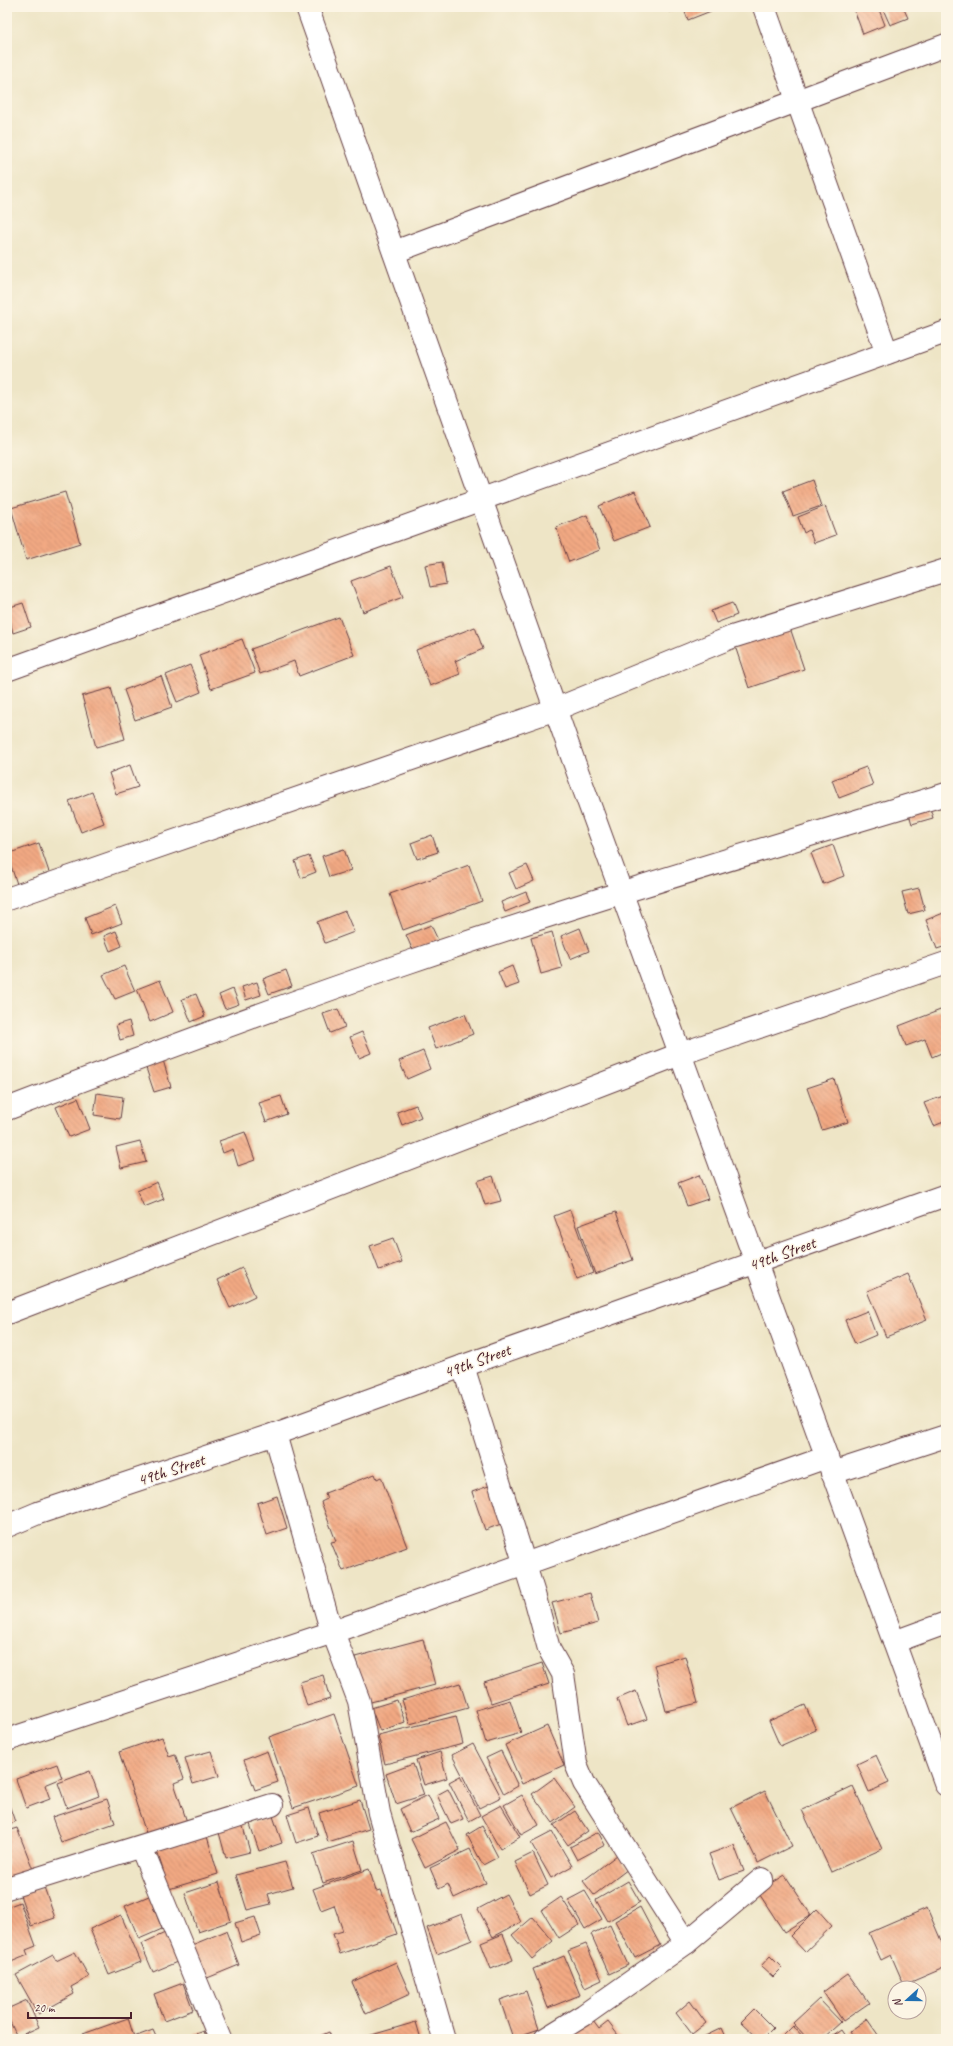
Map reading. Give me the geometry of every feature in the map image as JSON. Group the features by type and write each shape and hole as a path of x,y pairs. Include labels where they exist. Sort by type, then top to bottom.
{"street":[{"path":"307,7 556,709 946,1785"},
{"path":"764,7 887,353"},
{"path":"394,252 946,45"},
{"path":"7,670 481,498 946,332"},
{"path":"7,899 556,709 732,637 946,570"},
{"path":"7,1109 115,1068 408,962 622,892 946,794"},
{"path":"7,1313 680,1054 946,963"},
{"name":"49th Street","path":"7,1526 38,1513 276,1434 463,1366 946,1195"},
{"path":"463,1366 549,1649 563,1674 576,1764 584,1783 686,1943"},
{"path":"276,1434 332,1632 359,1701 380,1813 444,2039"},
{"path":"7,1740 332,1632 524,1564 830,1465 946,1436"},
{"path":"894,1642 946,1623"},
{"path":"7,1888 272,1805"},
{"path":"141,1847 220,2039"},
{"path":"545,2039 584,2016 686,1943 762,1879"}],"building":[{"path":"668,7 683,7 670,12"},
{"path":"683,7 721,7 688,20"},
{"path":"853,7 878,7 885,25 863,34"},
{"path":"882,7 903,7 908,18 890,25"},
{"path":"812,480 821,506 793,516 783,491"},
{"path":"635,491 650,527 614,541 599,506"},
{"path":"65,492 80,543 26,560 11,508"},
{"path":"825,506 836,535 814,543 809,530 804,533 798,517"},
{"path":"587,515 600,550 569,562 556,527"},
{"path":"442,562 446,584 430,587 425,565"},
{"path":"391,566 403,597 363,612 351,581"},
{"path":"23,603 31,627 13,633 7,608"},
{"path":"732,603 737,615 716,623 711,611"},
{"path":"339,617 354,655 299,676 294,661 260,674 251,649"},
{"path":"787,619 804,669 749,688 732,637"},
{"path":"475,627 483,649 455,661 460,674 430,686 416,650"},
{"path":"242,639 255,673 211,689 199,655"},
{"path":"190,665 201,692 177,702 166,675"},
{"path":"161,676 172,707 135,720 124,690"},
{"path":"111,688 125,739 96,747 82,696"},
{"path":"130,765 138,787 116,794 109,773"},
{"path":"866,767 873,785 839,798 832,780"},
{"path":"92,792 104,823 81,832 69,801"},
{"path":"929,805 933,818 912,824 908,811"},
{"path":"432,835 438,852 417,859 411,843"},
{"path":"39,843 49,872 17,884 7,854"},
{"path":"833,845 844,876 823,884 811,853"},
{"path":"344,849 351,870 329,877 322,856"},
{"path":"309,856 316,872 301,878 295,861"},
{"path":"469,865 482,901 403,930 390,894"},
{"path":"527,865 534,881 516,889 509,873"},
{"path":"919,888 925,910 908,914 902,892"},
{"path":"526,892 530,902 505,912 501,902"},
{"path":"115,906 122,923 91,935 85,918"},
{"path":"345,911 354,932 325,943 317,922"},
{"path":"946,912 946,946 937,949 926,920"},
{"path":"431,925 438,940 413,951 406,935"},
{"path":"580,928 589,951 570,959 561,936"},
{"path":"116,931 122,946 110,951 104,936"},
{"path":"552,932 562,968 541,974 531,938"},
{"path":"124,966 135,991 115,999 103,975"},
{"path":"512,966 519,984 505,989 498,972"},
{"path":"286,970 292,986 269,994 263,979"},
{"path":"160,980 173,1012 150,1022 137,989"},
{"path":"257,982 261,995 246,1000 242,987"},
{"path":"233,989 239,1004 225,1009 219,995"},
{"path":"196,994 205,1016 191,1022 182,999"},
{"path":"338,1009 345,1027 330,1033 323,1014"},
{"path":"943,1009 946,1016 946,1051 932,1057 925,1039 906,1046 899,1026"},
{"path":"465,1014 473,1034 436,1049 428,1028"},
{"path":"129,1021 133,1036 120,1040 116,1025"},
{"path":"362,1032 371,1053 359,1058 350,1037"},
{"path":"423,1051 430,1069 407,1079 399,1061"},
{"path":"163,1060 171,1087 154,1092 145,1065"},
{"path":"834,1079 848,1122 822,1130 807,1088"},
{"path":"97,1093 123,1097 120,1119 94,1115"},
{"path":"946,1095 946,1121 934,1126 924,1103"},
{"path":"281,1096 287,1114 266,1122 259,1103"},
{"path":"78,1098 90,1129 69,1137 56,1107"},
{"path":"416,1105 421,1117 402,1125 397,1112"},
{"path":"245,1132 255,1160 238,1166 233,1149 223,1153 219,1141"},
{"path":"140,1141 146,1162 121,1168 116,1147"},
{"path":"699,1175 708,1199 687,1206 678,1183"},
{"path":"493,1176 501,1201 485,1205 477,1181"},
{"path":"157,1182 164,1199 144,1207 137,1191"},
{"path":"570,1210 593,1273 577,1279 554,1216"},
{"path":"616,1212 633,1260 595,1274 578,1226"},
{"path":"393,1238 402,1262 379,1270 370,1246"},
{"path":"242,1268 255,1296 230,1308 217,1280"},
{"path":"908,1274 927,1320 886,1337 867,1291"},
{"path":"867,1311 876,1335 855,1344 845,1320"},
{"path":"375,1474 377,1479 381,1477 407,1547 343,1571 331,1542 336,1541 321,1502 327,1499 325,1493"},
{"path":"497,1483 509,1521 485,1530 472,1492"},
{"path":"277,1496 287,1528 267,1535 257,1503"},
{"path":"590,1593 598,1623 561,1633 552,1603"},
{"path":"423,1639 435,1685 367,1703 355,1657"},
{"path":"685,1656 698,1703 666,1711 654,1665"},
{"path":"542,1663 549,1684 491,1703 484,1682"},
{"path":"323,1675 330,1699 307,1706 300,1682"},
{"path":"460,1683 468,1708 410,1724 402,1700"},
{"path":"636,1691 647,1719 627,1726 617,1699"},
{"path":"397,1700 405,1722 380,1731 371,1708"},
{"path":"510,1700 521,1733 486,1743 476,1710"},
{"path":"805,1705 816,1730 780,1746 769,1721"},
{"path":"334,1714 359,1786 293,1808 269,1737"},
{"path":"456,1716 463,1744 385,1764 378,1735"},
{"path":"547,1726 564,1765 522,1784 505,1745"},
{"path":"162,1737 169,1756 175,1754 184,1779 174,1783 187,1822 147,1836 119,1752"},
{"path":"473,1744 501,1797 479,1808 452,1755"},
{"path":"211,1751 219,1776 193,1784 185,1758"},
{"path":"267,1751 278,1782 255,1790 244,1760"},
{"path":"501,1751 518,1786 504,1794 486,1758"},
{"path":"440,1752 447,1778 424,1785 416,1760"},
{"path":"876,1755 889,1783 869,1792 857,1764"},
{"path":"57,1764 62,1778 45,1785 50,1799 26,1808 16,1779"},
{"path":"413,1764 424,1795 396,1804 386,1774"},
{"path":"90,1771 99,1796 67,1808 58,1783"},
{"path":"460,1776 480,1815 469,1821 449,1782"},
{"path":"554,1778 575,1807 553,1823 532,1794"},
{"path":"853,1786 882,1849 831,1872 802,1810"},
{"path":"448,1789 463,1819 451,1824 437,1795"},
{"path":"765,1791 792,1846 758,1863 731,1808"},
{"path":"428,1795 439,1819 410,1832 400,1809"},
{"path":"522,1795 539,1825 521,1835 504,1805"},
{"path":"7,1799 15,1822 7,1825"},
{"path":"107,1799 115,1823 61,1842 52,1817"},
{"path":"360,1800 369,1829 328,1842 319,1813"},
{"path":"501,1805 520,1837 500,1849 481,1816"},
{"path":"309,1808 318,1836 296,1843 287,1815"},
{"path":"575,1811 588,1831 568,1845 554,1825"},
{"path":"273,1816 282,1843 259,1851 250,1824"},
{"path":"446,1822 460,1850 425,1868 411,1839"},
{"path":"242,1823 250,1852 226,1858 218,1829"},
{"path":"482,1826 498,1857 483,1865 467,1835"},
{"path":"17,1828 34,1872 7,1882 7,1831"},
{"path":"552,1832 572,1866 551,1878 531,1843"},
{"path":"598,1832 605,1845 577,1860 570,1847"},
{"path":"206,1833 218,1874 169,1889 156,1848"},
{"path":"353,1841 362,1870 323,1883 313,1854"},
{"path":"734,1845 744,1871 719,1880 709,1854"},
{"path":"470,1849 486,1883 454,1898 448,1884 439,1889 430,1868"},
{"path":"533,1853 548,1885 530,1894 515,1862"},
{"path":"617,1855 628,1869 594,1895 583,1881"},
{"path":"285,1862 293,1887 268,1894 271,1904 247,1910 236,1875"},
{"path":"369,1869 376,1891 381,1890 397,1934 340,1954 333,1934 343,1931 334,1905 321,1910 313,1889"},
{"path":"785,1875 811,1915 784,1932 758,1892"},
{"path":"628,1881 640,1902 608,1921 596,1900"},
{"path":"219,1882 231,1921 198,1932 185,1893"},
{"path":"44,1887 55,1918 31,1926 20,1895"},
{"path":"585,1891 602,1919 585,1929 568,1900"},
{"path":"506,1894 521,1922 493,1937 478,1909"},
{"path":"149,1896 162,1929 139,1939 125,1906"},
{"path":"561,1897 579,1925 559,1938 542,1910"},
{"path":"20,1902 36,1946 26,1950 28,1955 11,1962 7,1949 7,1907"},
{"path":"640,1907 660,1945 635,1958 615,1921"},
{"path":"927,1908 946,1952 946,1967 916,1980 902,1980 891,1955 881,1960 869,1933"},
{"path":"817,1909 832,1926 805,1952 790,1936"},
{"path":"462,1914 472,1940 437,1954 427,1928"},
{"path":"121,1915 141,1962 109,1975 90,1929"},
{"path":"255,1917 261,1935 241,1942 235,1923"},
{"path":"533,1917 553,1941 532,1959 512,1935"},
{"path":"610,1925 628,1965 609,1974 591,1934"},
{"path":"226,1931 239,1965 200,1981 187,1947"},
{"path":"165,1933 177,1962 153,1972 141,1944"},
{"path":"503,1934 513,1960 491,1969 481,1943"},
{"path":"586,1944 602,1980 585,1988 568,1951"},
{"path":"75,1952 89,1977 71,1987 74,1994 38,2014 16,1975 53,1955 56,1961"},
{"path":"564,1956 580,1995 548,2008 533,1969"},
{"path":"770,1956 782,1968 773,1977 761,1966"},
{"path":"396,1962 410,1994 366,2014 352,1982"},
{"path":"848,1974 869,2003 843,2021 823,1992"},
{"path":"183,1983 193,2010 164,2021 154,1994"},
{"path":"526,1991 539,2029 513,2038 500,2000"},
{"path":"819,1999 841,2022 822,2039 808,2039 793,2023"},
{"path":"27,2000 39,2027 17,2037 7,2015 7,2009"},
{"path":"690,2001 706,2023 692,2034 676,2013"},
{"path":"754,2009 773,2028 762,2039 759,2039 741,2022"},
{"path":"590,2017 599,2029 608,2022 621,2039 562,2039"},
{"path":"128,2018 134,2037 153,2030 157,2039 85,2039 83,2034"},
{"path":"867,2019 881,2039 855,2039 850,2031"},
{"path":"416,2022 421,2039 358,2039"},
{"path":"793,2026 805,2039 781,2038"},
{"path":"722,2028 727,2039 701,2038"},
{"path":"841,2030 847,2039 828,2039"},
{"path":"203,2031 206,2039 182,2039"},
{"path":"329,2032 332,2039 313,2039"}]}
